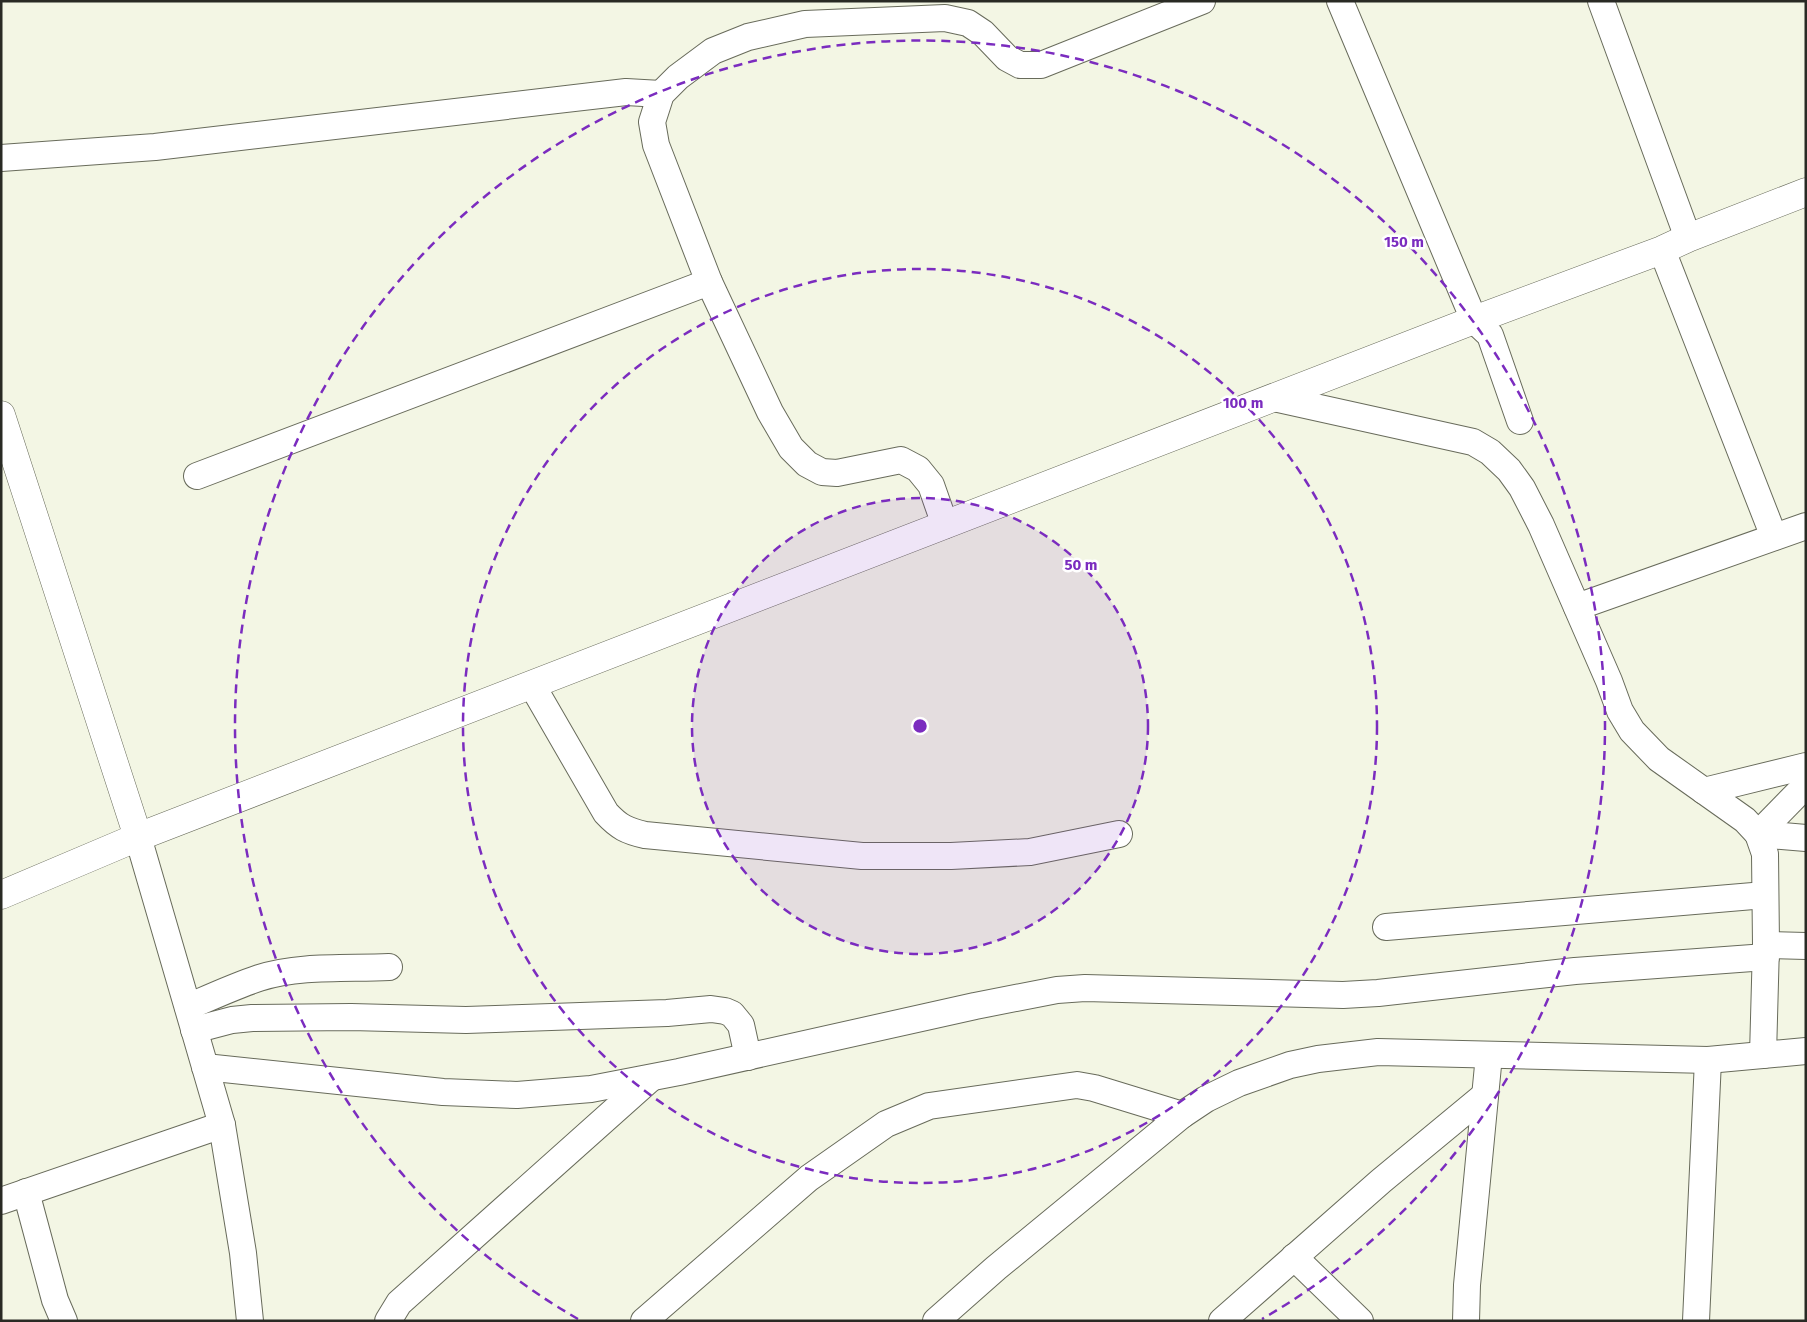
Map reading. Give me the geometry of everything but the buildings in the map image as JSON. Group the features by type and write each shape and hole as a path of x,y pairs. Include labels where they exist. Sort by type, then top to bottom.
{"street":[{"path":"945,526 931,486 918,469 901,460 837,473 822,472 807,464 791,448 770,412 708,282 656,145 652,122 661,94 678,77 713,51 748,37 805,24 945,18 968,23 983,33 1007,58 1020,65 1041,65 1202,1"},
{"path":"1340,1 1474,320 1490,335 1520,421"},
{"path":"1601,1 1688,238"},
{"path":"1,158 155,147 626,92 661,94"},
{"path":"1,896 138,837 1474,320 1662,250 1806,192"},
{"path":"1662,250 1774,537"},
{"path":"196,476 708,282"},
{"path":"1274,398 1473,442 1490,452 1509,470 1522,488 1541,525 1609,681 1620,711 1632,731 1659,760 1745,820 1758,834 1765,854 1766,951 1763,1055"},
{"path":"1,415 138,837 222,1125 243,1253 250,1321"},
{"path":"1577,607 1806,526"},
{"path":"532,685 606,813 616,824 637,833 862,856 1030,852 1119,834"},
{"path":"1704,791 1806,766"},
{"path":"1758,834 1806,785"},
{"path":"1758,834 1806,838"},
{"path":"1386,927 1765,894"},
{"path":"205,1067 443,1092 517,1095 591,1089 1057,990 1085,988 1343,995 1378,993 1806,946"},
{"path":"191,1018 260,978 302,970 389,967"},
{"path":"191,1018 232,1020 351,1017 466,1020 667,1013 711,1009 732,1014 741,1025 748,1057"},
{"path":"936,1321 996,1268 1182,1115 1206,1099 1239,1083 1290,1065 1318,1059 1378,1052 1708,1060 1806,1051"},
{"path":"1466,1321 1467,1285 1489,1055"},
{"path":"1698,1320 1708,1060"},
{"path":"388,1321 399,1303 652,1077"},
{"path":"644,1321 809,1178 886,1124 929,1106 1077,1086 1094,1088 1182,1115"},
{"path":"1222,1321 1382,1181 1485,1095"},
{"path":"1,1200 222,1125"},
{"path":"26,1192 55,1300 64,1321"},
{"path":"1294,1258 1360,1321"}]}
